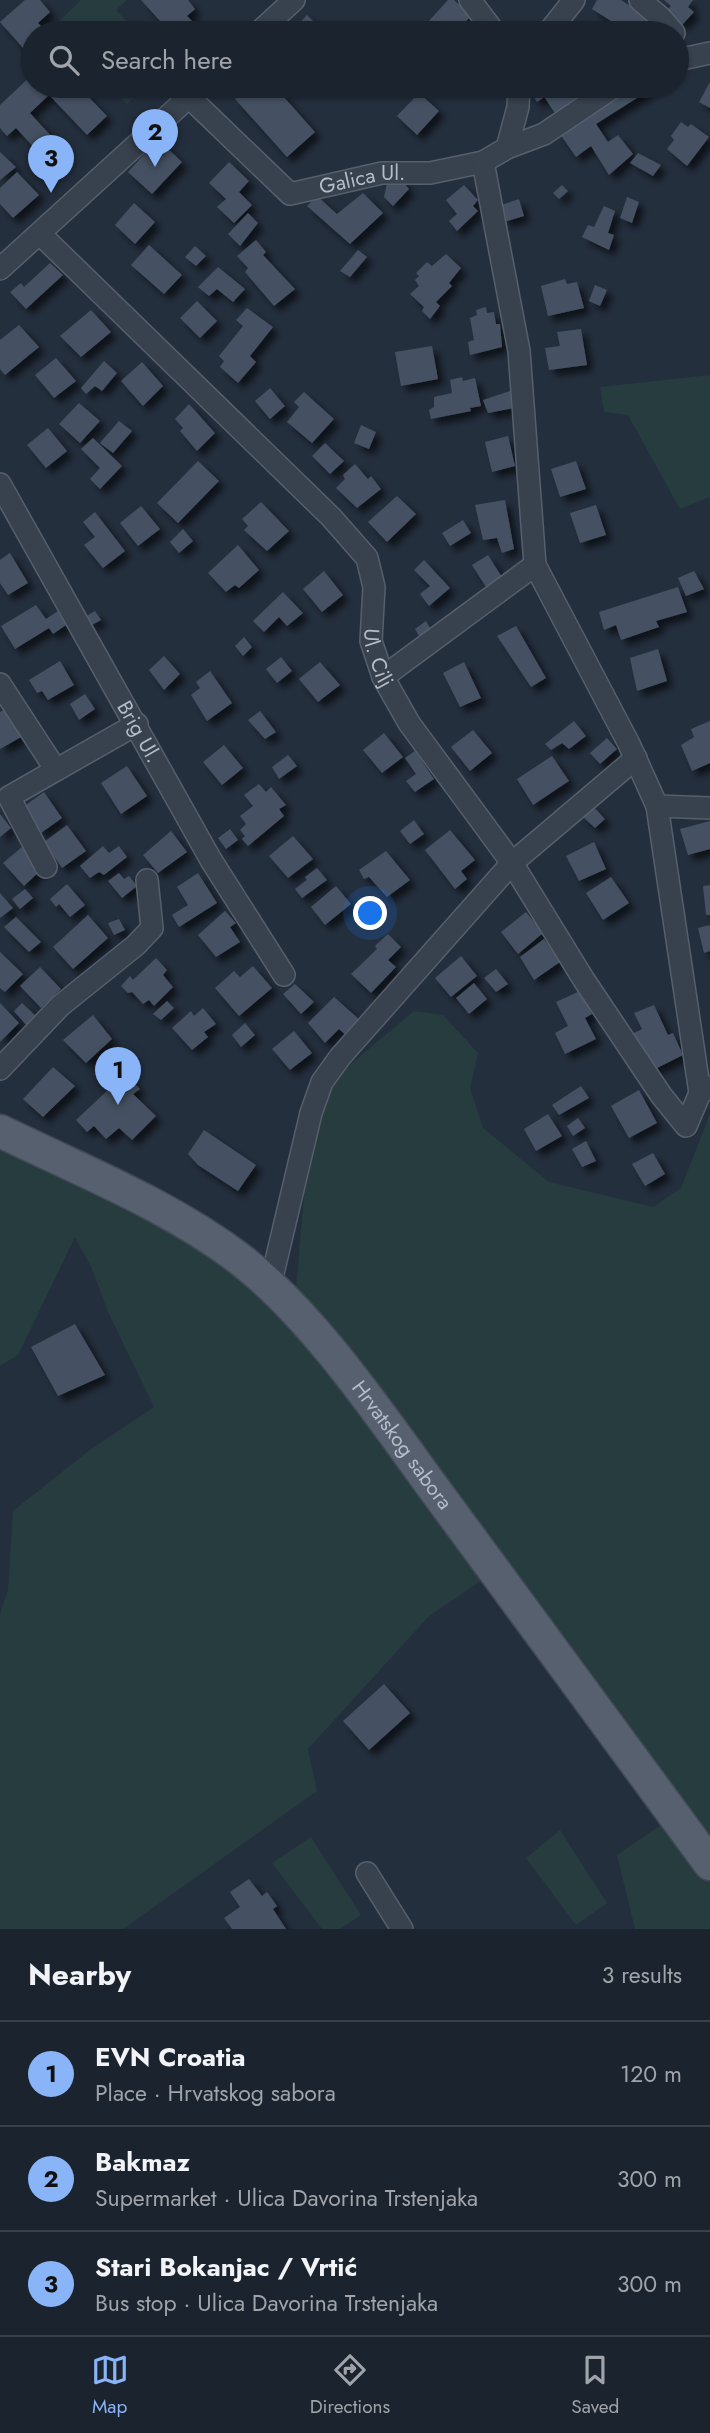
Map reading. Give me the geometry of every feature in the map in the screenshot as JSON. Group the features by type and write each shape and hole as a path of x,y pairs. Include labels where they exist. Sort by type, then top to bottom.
{"main road":[{"name":"Hrvatskog sabora","path":"0,1131 183,1219 243,1261 290,1306 334,1356 393,1433 710,1864"}],"street":[{"path":"271,21 294,0"},
{"path":"470,0 486,21"},
{"path":"558,21 575,0"},
{"path":"640,0 663,21"},
{"path":"0,269 187,98"},
{"name":"Galica Ul.","path":"201,98 290,194 382,173 430,173 483,162 507,148 544,134 597,98"},
{"path":"507,148 518,98"},
{"path":"483,162 519,351 535,565 636,758 657,806 705,1090"},
{"name":"Ul. Cilj","path":"40,234 331,517 367,558 374,587 371,640 383,677 408,723 512,863 584,980 661,1095 686,1126 705,1090"},
{"name":"Brig Ul.","path":"0,484 211,860 284,975"},
{"path":"383,677 535,565"},
{"path":"0,684 56,770"},
{"path":"46,867 9,797 137,724"},
{"path":"270,1286 322,1082 340,1057 512,863 636,758"},
{"path":"657,806 710,808"},
{"path":"0,1069 60,1006 136,945 152,928 147,880"},
{"path":"367,1873 402,1929"}],"green space":[{"path":"81,0 127,0 116,10 127,21 59,21"},
{"path":"121,98 133,98 127,104"},
{"path":"710,375 710,499 709,497 680,509 628,415 604,412 600,387"},
{"path":"414,1011 443,1015 478,1053 470,1088 483,1128 549,1182 653,1207 681,1188 710,1114 710,1929 635,1929 617,1855 687,1807 506,1564 429,1616 308,1749 317,1791 123,1929 0,1929 0,1614 8,1590 13,1511 91,1449 154,1407 75,1237 18,1355 0,1366 0,1131 295,1300 311,1113 340,1073"},
{"path":"560,1830 607,1903 576,1925 526,1858"},
{"path":"311,1837 361,1915 340,1929 322,1929 272,1863"}],"building":[{"path":"25,0 40,0 50,12 40,21 21,21 21,46 0,22"},
{"path":"141,0 188,0 195,9 187,16 192,21 160,21"},
{"path":"448,0 454,0 471,16 466,21 429,21"},
{"path":"597,0 621,0 653,21 611,21 592,9"},
{"path":"664,0 693,0 688,7 694,12 686,21 677,21 666,12 671,6"},
{"path":"307,15 313,21 301,21"},
{"path":"710,82 710,108 699,102"},
{"path":"21,85 21,98 46,98 30,113 53,138 38,152 16,128 7,136 0,128 0,105"},
{"path":"52,98 90,98 107,116 87,135"},
{"path":"285,98 315,132 287,157 235,99"},
{"path":"414,98 425,98 439,111 417,135 397,116"},
{"path":"545,98 590,98 558,118"},
{"path":"606,98 637,98 596,124 608,142 618,135 633,154 609,175 591,146 576,157 558,131"},
{"path":"681,122 688,127 691,124 709,137 687,166 667,149 674,140 671,136"},
{"path":"158,139 182,162 152,194 128,172"},
{"path":"0,152 16,167 0,180"},
{"path":"638,153 661,165 653,176 630,163"},
{"path":"229,162 249,181 239,192 252,205 234,223 217,207 226,199 209,183"},
{"path":"17,172 39,195 13,218 0,204 0,188"},
{"path":"399,177 409,189 393,206 384,197 388,179"},
{"path":"464,185 478,200 473,206 478,211 457,231 449,221 457,214 446,200"},
{"path":"562,185 568,191 559,199 553,193"},
{"path":"363,193 383,213 350,244 307,206 317,196 337,214"},
{"path":"627,197 639,202 632,223 620,218"},
{"path":"519,199 524,216 504,222 499,206"},
{"path":"134,203 155,222 135,244 115,225"},
{"path":"604,206 615,211 608,233 614,235 609,250 582,237 588,225 594,227"},
{"path":"248,213 258,223 240,246 228,234"},
{"path":"256,240 266,252 263,255 295,289 274,306 245,272 248,268 237,256"},
{"path":"149,245 182,275 164,294 131,265"},
{"path":"195,246 206,256 196,266 185,257"},
{"path":"358,250 367,257 350,277 340,271"},
{"path":"446,254 461,268 449,283 452,286 436,302 440,306 430,319 422,311 424,307 410,294 419,286 415,280 419,276 416,273 427,262 432,266"},
{"path":"50,263 63,275 26,309 10,292 21,283 24,287"},
{"path":"218,267 245,289 233,302 217,289 209,296 198,287"},
{"path":"565,279 567,284 577,282 584,308 548,316 541,286"},
{"path":"595,285 607,290 600,306 589,301"},
{"path":"197,301 217,321 200,338 180,318"},
{"path":"486,307 487,313 494,312 496,324 500,324 502,347 470,355 468,342 474,340 470,318 477,315 476,310"},
{"path":"247,308 273,327 250,356 256,362 238,383 220,367 224,361 219,356 243,326 236,320"},
{"path":"91,310 111,332 81,357 60,336"},
{"path":"19,325 39,347 5,375 0,369 0,340"},
{"path":"581,329 587,365 549,370 545,348 560,346 557,332"},
{"path":"432,346 438,379 401,386 395,352"},
{"path":"56,358 76,381 54,398 35,375"},
{"path":"104,361 117,373 102,391 95,386 86,394 81,388"},
{"path":"142,362 163,386 143,406 121,381"},
{"path":"462,377 463,381 475,378 481,406 470,408 471,411 431,419 429,410 434,407 434,397 452,393 450,380"},
{"path":"270,388 285,406 270,419 255,401"},
{"path":"510,391 514,408 488,413 483,400"},
{"path":"304,392 334,419 312,443 287,422 299,407 294,402"},
{"path":"79,403 100,421 80,443 59,424"},
{"path":"189,404 215,433 197,451 180,431 183,428 175,419"},
{"path":"119,421 132,431 113,453 100,443"},
{"path":"361,425 376,432 369,449 354,443"},
{"path":"48,428 67,451 46,468 27,445"},
{"path":"508,436 515,466 492,472 485,442"},
{"path":"93,438 122,466 100,489 90,479 100,468 81,449"},
{"path":"325,443 344,461 330,474 312,456"},
{"path":"198,461 219,481 178,523 157,503"},
{"path":"576,461 586,489 560,497 551,469"},
{"path":"355,464 368,479 371,476 381,489 357,508 336,488 345,479 343,475"},
{"path":"397,496 416,514 387,542 368,522"},
{"path":"505,500 514,549 502,553 497,538 483,540 475,505"},
{"path":"261,502 289,531 267,551 244,530 248,526 242,519"},
{"path":"596,505 606,535 580,543 570,513"},
{"path":"141,506 160,529 138,546 120,523"},
{"path":"95,512 125,551 103,568 84,545 95,537 83,522"},
{"path":"463,520 471,533 450,546 442,533"},
{"path":"183,529 193,541 179,553 170,542"},
{"path":"238,545 259,570 239,588 235,585 226,592 208,573"},
{"path":"10,553 28,583 8,595 0,583 0,560"},
{"path":"488,555 502,577 486,587 472,565"},
{"path":"424,560 450,588 429,606 420,594 430,586 414,570"},
{"path":"324,571 343,595 322,612 303,589"},
{"path":"694,571 704,589 686,596 678,578"},
{"path":"678,587 687,612 656,621 659,627 621,640 616,625 604,630 599,612"},
{"path":"283,592 303,613 287,626 279,617 264,632 253,621"},
{"path":"36,605 46,619 58,611 66,625 53,634 49,628 15,649 1,626"},
{"path":"95,611 101,620 90,626 85,617"},
{"path":"426,621 433,633 422,641 415,629"},
{"path":"516,626 546,678 531,687 497,636"},
{"path":"244,637 252,647 243,656 235,646"},
{"path":"658,649 667,681 637,691 630,658"},
{"path":"164,656 180,674 164,690 149,670"},
{"path":"281,657 292,671 277,683 266,669"},
{"path":"60,661 74,685 48,700 42,691 37,693 29,680"},
{"path":"320,662 340,685 318,702 299,679"},
{"path":"464,662 481,698 460,707 443,673"},
{"path":"210,671 232,703 207,721 191,695 200,688 196,682"},
{"path":"85,694 95,709 79,720 70,704"},
{"path":"6,709 21,737 0,749 0,712"},
{"path":"260,711 276,732 265,739 248,720"},
{"path":"574,721 586,736 569,749 562,743 551,750 545,744"},
{"path":"710,721 710,763 692,771 681,745 694,737 691,729"},
{"path":"473,730 492,753 470,771 451,747"},
{"path":"384,733 403,757 382,773 363,750"},
{"path":"607,738 617,749 600,764 590,753"},
{"path":"224,745 243,768 222,785 203,762"},
{"path":"415,751 434,779 415,792 406,781 416,774 405,758"},
{"path":"288,755 297,766 279,779 272,767"},
{"path":"552,756 569,781 533,805 517,779"},
{"path":"127,766 147,796 121,814 101,783"},
{"path":"259,784 266,792 271,787 286,805 279,809 284,816 248,846 242,839 245,836 240,830 246,824 240,816 253,806 244,795"},
{"path":"44,792 62,818 41,833 23,807"},
{"path":"591,804 605,819 595,828 580,814"},
{"path":"0,814 11,828 0,837"},
{"path":"414,820 424,834 410,844 400,831"},
{"path":"710,821 710,849 688,855 680,829"},
{"path":"67,825 86,851 62,868 44,842"},
{"path":"230,829 238,840 226,849 218,838"},
{"path":"450,830 475,860 461,871 467,879 455,889 425,850"},
{"path":"171,831 187,852 158,873 143,855"},
{"path":"293,836 313,859 288,878 269,856"},
{"path":"594,842 606,869 579,881 566,856"},
{"path":"103,846 109,853 119,846 127,857 104,875 99,872 90,878 80,866"},
{"path":"22,847 42,869 24,886 3,863"},
{"path":"386,851 410,880 387,897 369,877 364,879 359,870"},
{"path":"317,868 327,880 302,898 295,889"},
{"path":"119,873 124,879 129,876 137,886 122,898 108,881"},
{"path":"198,873 217,903 179,927 172,915 188,905 177,887"},
{"path":"611,877 629,903 603,920 586,893"},
{"path":"67,884 85,905 70,917 59,904 56,907 50,899"},
{"path":"710,885 710,915 706,915 703,886"},
{"path":"336,886 351,904 325,925 311,907"},
{"path":"25,889 33,898 20,909 12,899"},
{"path":"0,893 13,908 0,918"},
{"path":"225,911 236,923 230,927 240,942 216,957 198,935"},
{"path":"526,912 543,933 518,954 501,932"},
{"path":"88,915 108,938 73,969 53,947"},
{"path":"16,917 41,942 29,952 4,927"},
{"path":"119,919 125,930 114,935 108,923"},
{"path":"710,925 710,951 704,953 698,928"},
{"path":"388,934 401,947 388,960 396,967 371,993 351,974 377,949 375,946"},
{"path":"544,939 560,962 534,980 520,957"},
{"path":"0,952 23,974 5,992 0,988"},
{"path":"461,956 477,976 451,997 435,978"},
{"path":"156,958 167,970 163,975 173,987 154,1006 149,1000 143,1004 132,992 128,993 121,986 130,976 133,980"},
{"path":"253,966 272,988 239,1016 215,988 234,971 240,977"},
{"path":"40,967 61,989 41,1008 20,986"},
{"path":"496,969 508,984 496,992 484,978"},
{"path":"474,983 487,999 469,1014 456,998"},
{"path":"295,984 314,1002 301,1014 283,994"},
{"path":"580,991 592,1014 585,1018 596,1039 565,1054 555,1033 568,1026 556,1002"},
{"path":"334,997 361,1021 348,1037 339,1029 325,1043 308,1023"},
{"path":"167,1001 174,1008 161,1020 153,1014"},
{"path":"0,1003 19,1023 0,1042"},
{"path":"22,1003 37,1017 27,1026 14,1011"},
{"path":"654,1005 668,1035 673,1033 683,1055 651,1071 644,1057 647,1055 634,1033 642,1029 634,1013"},
{"path":"203,1008 216,1024 204,1032 208,1037 192,1050 172,1028 191,1011 194,1016"},
{"path":"93,1015 112,1039 86,1063 63,1040"},
{"path":"245,1023 255,1035 241,1047 232,1035"},
{"path":"294,1031 312,1053 290,1070 272,1049"},
{"path":"53,1067 75,1086 43,1117 23,1099"},
{"path":"125,1074 140,1089 133,1094 156,1116 132,1140 119,1128 106,1139 94,1126 87,1132 76,1120"},
{"path":"581,1086 589,1098 559,1115 552,1105"},
{"path":"639,1090 657,1123 629,1138 611,1106"},
{"path":"548,1114 562,1136 536,1151 524,1129"},
{"path":"578,1118 585,1128 573,1136 567,1126"},
{"path":"204,1130 256,1165 238,1191 198,1165 188,1154"},
{"path":"586,1141 596,1161 582,1167 572,1149"},
{"path":"653,1153 665,1174 645,1186 632,1164"},
{"path":"75,1324 105,1375 58,1396 31,1347"},
{"path":"384,1684 410,1713 369,1750 343,1721"},
{"path":"249,1879 262,1896 267,1892 277,1906 273,1909 286,1929 232,1929 224,1918 240,1907 230,1892"}],"place":[{"name":"Bakmaz","path":"155,167"},
{"name":"Stari Bokanjac / Vrtić","path":"51,193"},
{"name":"EVN Croatia","path":"118,1105"}]}
